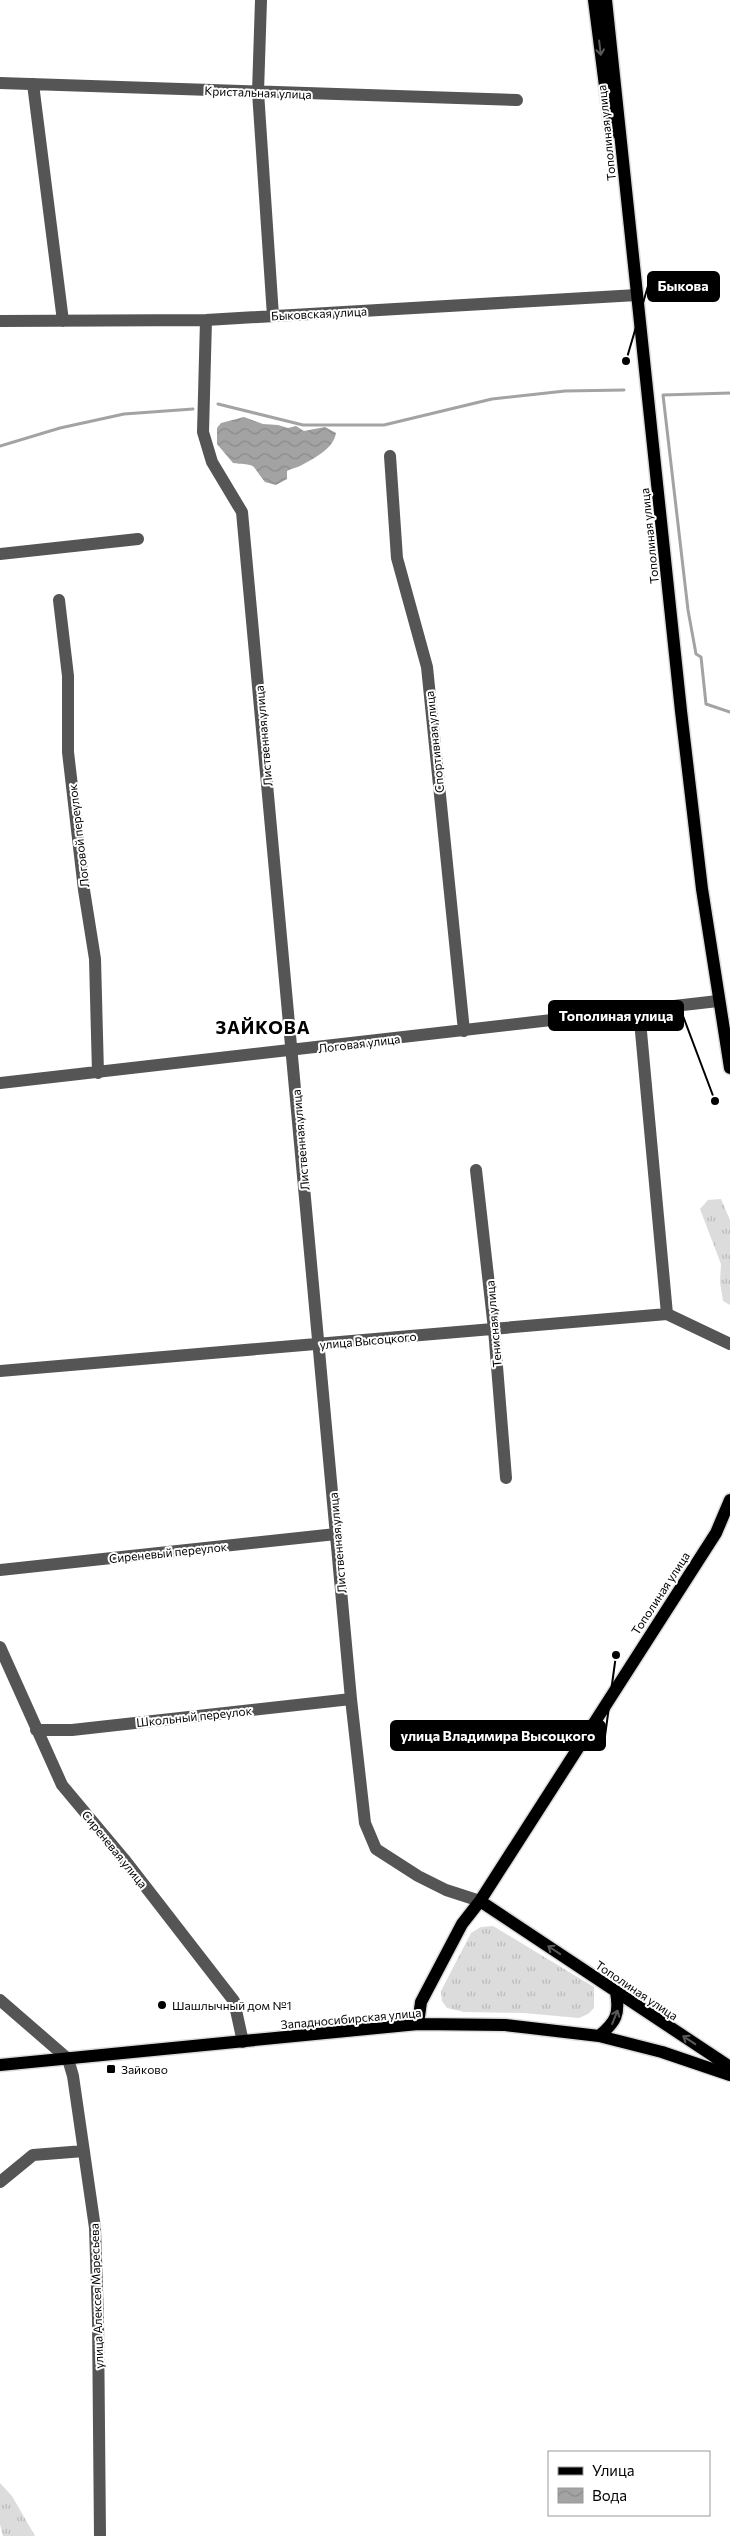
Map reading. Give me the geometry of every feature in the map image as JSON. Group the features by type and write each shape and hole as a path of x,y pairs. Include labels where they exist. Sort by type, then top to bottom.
{"main road":[{"path":"594,0 612,140 626,197"},
{"name":"Тополиная улица","path":"606,0 681,711 718,1001 730,1068"},
{"name":"Тополиная улица","path":"418,2024 421,2002 462,1924 480,1902 716,1533 730,1500"},
{"name":"Тополиная улица","path":"480,1902 730,2067"},
{"path":"599,2036 612,2025 619,2008 616,1992"},
{"name":"Западносибирская улица","path":"0,2065 418,2024 506,2026 599,2036 662,2052 730,2074"}],"street":[{"path":"261,0 258,92 273,316"},
{"name":"Кристальная улица","path":"0,83 517,100"},
{"path":"33,84 63,321"},
{"name":"Быковская улица","path":"0,321 206,320 637,295"},
{"name":"Лиственная улица","path":"206,320 203,432 212,462 242,512 351,1699 365,1823 376,1849 425,1880 480,1902"},
{"name":"Спортивная улица","path":"390,456 397,558 427,666 464,1031"},
{"path":"0,554 138,539"},
{"name":"Логовой переулок","path":"59,600 68,676 68,752 84,890 95,959 98,1072"},
{"name":"Логовая улица","path":"0,1083 718,1001"},
{"path":"639,1010 668,1314 730,1344"},
{"name":"Тенисная улица","path":"476,1170 494,1329 506,1478"},
{"name":"улица Высоцкого","path":"0,1371 668,1314"},
{"name":"Сиреневый переулок","path":"0,1570 336,1534"},
{"name":"Сиреневая улица","path":"0,1647 62,1785 141,1881 234,2001 243,2042"},
{"name":"Школьный переулок","path":"36,1730 72,1730 351,1699"},
{"path":"0,2000 68,2059"},
{"name":"улица Алексея Маресьева","path":"68,2059 73,2076 94,2228 98,2301 100,2536"},
{"path":"0,2182 33,2155 84,2151"}],"green space":[{"path":"721,1199 730,1220 730,1305 723,1301 720,1282 721,1264 700,1209 708,1200"},
{"path":"493,1926 594,1987 594,2008 588,2014 579,2018 524,2013 464,2012 447,2008 442,2001 441,1991 471,1933 481,1927"},
{"path":"0,2483 12,2496 35,2536 3,2536 0,2524"}],"water":[{"path":"244,417 263,424 288,428 296,426 304,431 325,427 336,433 328,448 313,459 287,471 287,479 276,485 265,482 253,466 233,463 217,444 217,428 221,423"}],"waterway":[{"path":"218,404 303,425 384,425 492,399 565,391 624,390"},
{"path":"730,393 663,395 688,610 696,654 701,657 706,704 730,712"},
{"path":"0,446 60,428 124,414 193,409"}],"place":[{"name":"Быкова","path":"626,361"},
{"name":"Тополиная улица","path":"715,1101"},
{"name":"улица Владимира Высоцкого","path":"616,1655"},
{"name":"Шашлычный дом №1","path":"162,2005"},
{"name":"Зайково","path":"111,2069"}],"district":[{"name":"ЗАЙКОВА","path":"263,1027"}]}
